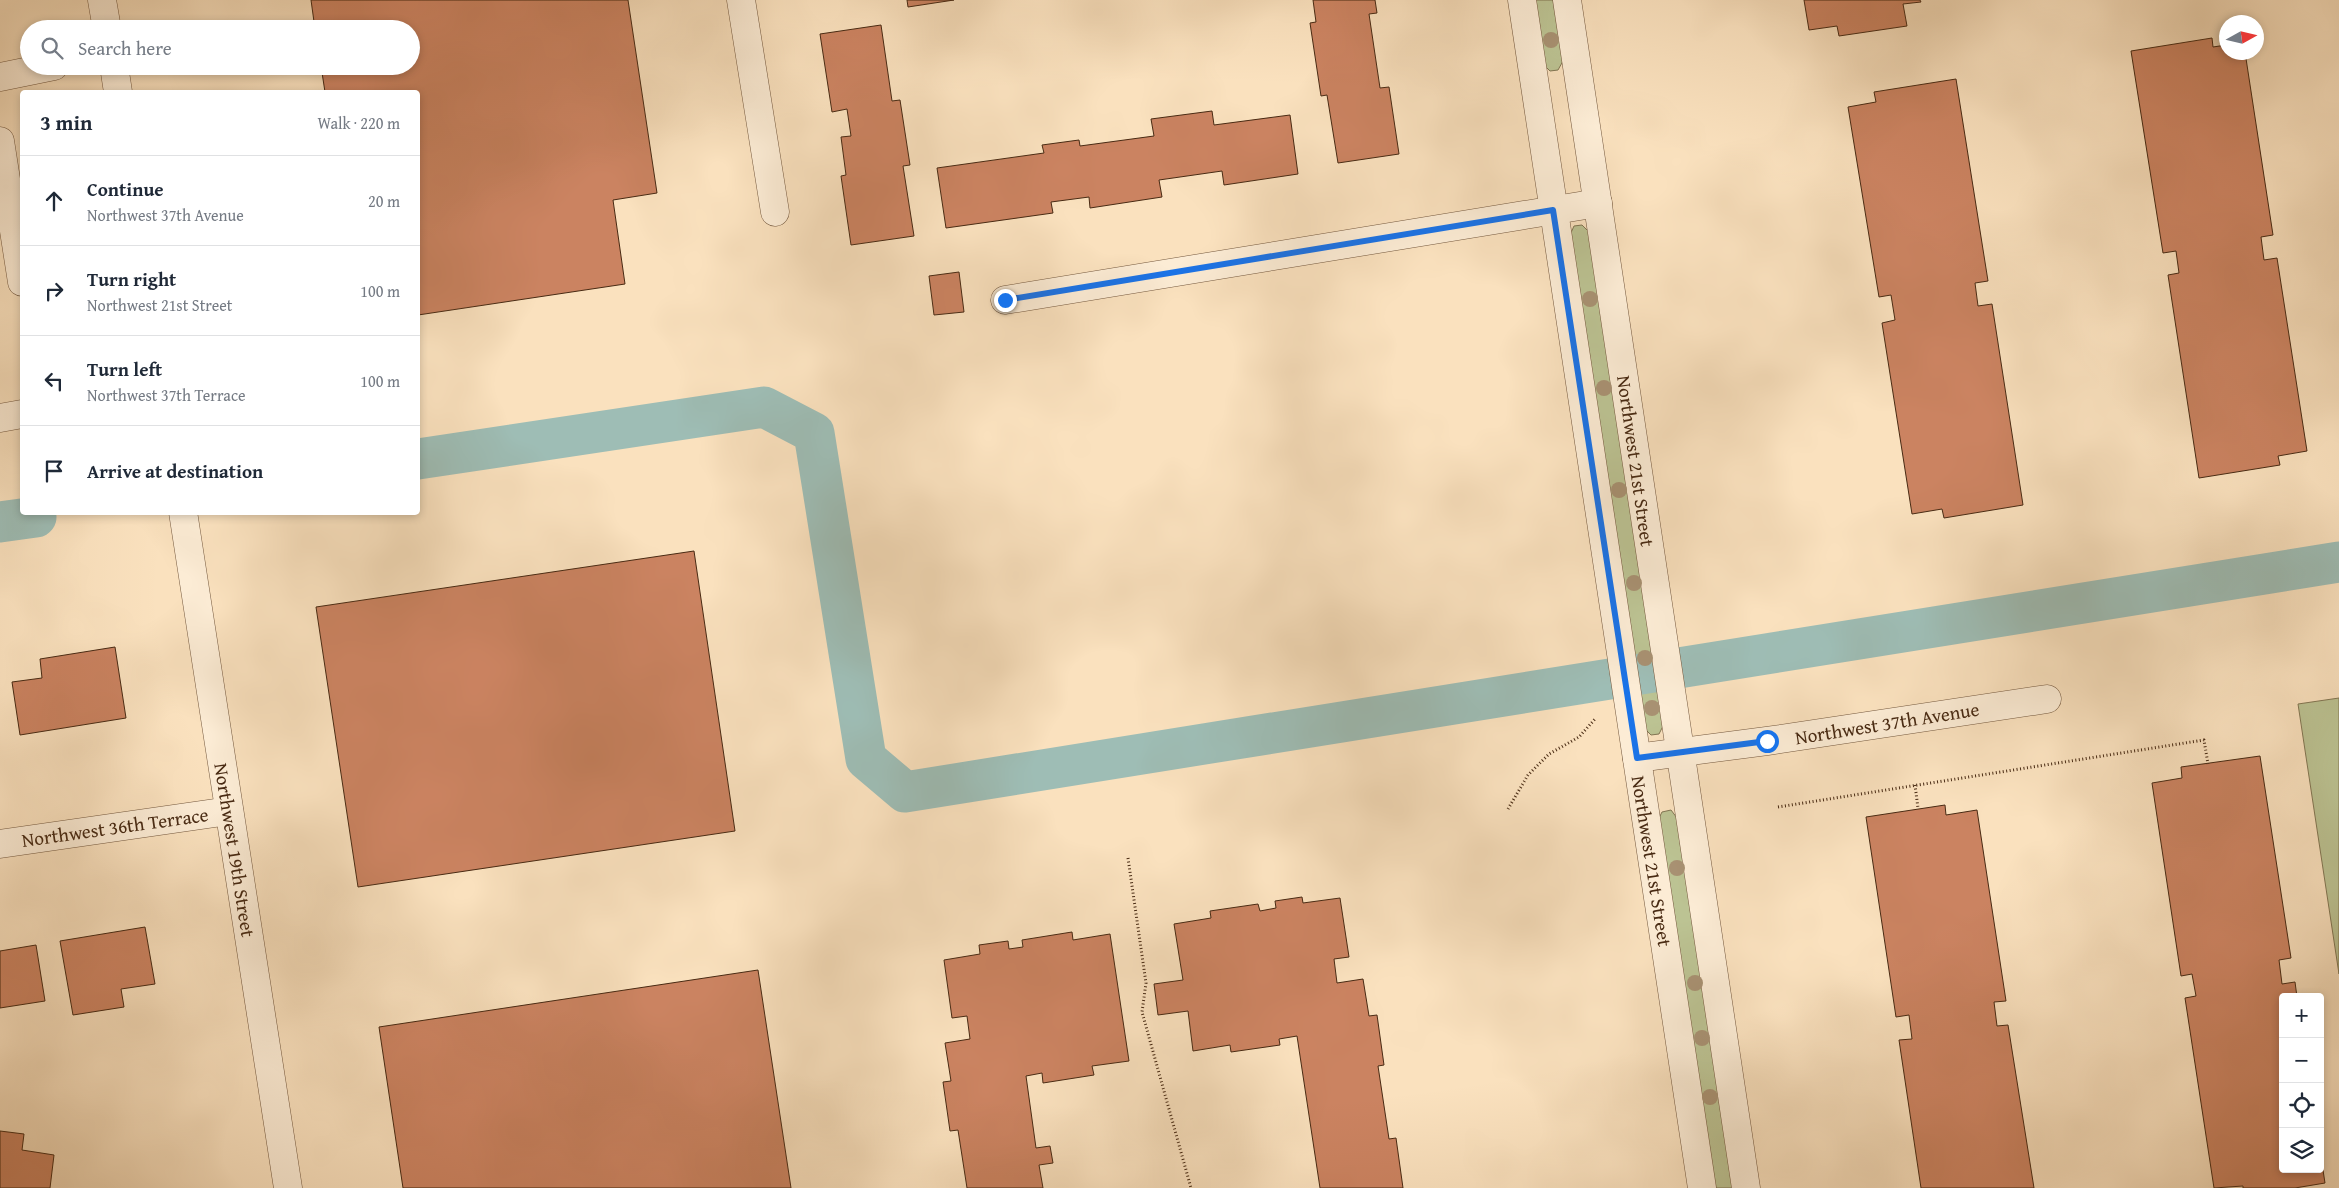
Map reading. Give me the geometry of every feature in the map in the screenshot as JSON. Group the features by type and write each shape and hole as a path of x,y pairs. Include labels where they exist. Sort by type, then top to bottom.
{"street":[{"path":"102,0 105,20"},
{"path":"741,0 775,212"},
{"name":"Northwest 21st Street","path":"1522,0 1702,1188"},
{"name":"Northwest 21st Street","path":"1567,0 1746,1188"},
{"path":"0,77 20,73"},
{"path":"115,75 118,90"},
{"path":"0,141 20,269"},
{"path":"1005,300 1598,203"},
{"path":"0,418 20,414"},
{"name":"Northwest 19th Street","path":"183,515 288,1188"},
{"name":"Northwest 37th Avenue","path":"1637,758 2047,699"},
{"name":"Northwest 36th Terrace","path":"0,844 229,811"}],"path":[{"path":"1508,809 1528,775 1550,754 1579,737 1598,715"},
{"path":"1778,807 2204,740 2208,764"},
{"path":"1915,785 1918,808"},
{"path":"1128,858 1146,984 1142,1012 1191,1188"}],"green space":[{"path":"1534,0 1554,0 1563,61 1558,70 1550,71 1544,65"},
{"path":"1582,225 1589,232 1663,726 1659,734 1651,735 1645,729 1570,235 1574,226"},
{"path":"2339,698 2339,974 2298,704"},
{"path":"1671,810 1677,818 1733,1188 1714,1188 1658,820 1662,812"}],"building":[{"path":"311,0 628,0 657,193 613,200 625,284 420,315 420,90 325,90 322,75 420,75 420,20 314,20"},
{"path":"907,0 954,0 908,7"},
{"path":"1313,0 1375,0 1377,13 1369,14 1380,88 1389,87 1399,154 1338,163 1327,95 1321,96 1310,23 1316,22"},
{"path":"1804,0 1920,0 1921,2 1903,4 1907,26 1839,36 1837,26 1809,30"},
{"path":"881,25 892,101 900,100 910,165 903,166 914,236 851,245 841,176 846,175 841,137 851,136 847,109 832,112 820,34"},
{"path":"2212,38 2213,47 2219,46 2219,60 2246,60 2273,235 2261,237 2264,260 2277,258 2307,451 2278,456 2280,465 2199,478 2168,275 2179,273 2176,251 2163,253 2131,51"},
{"path":"1956,79 1988,281 1975,283 1978,306 1992,304 2023,505 1944,518 1942,509 1912,514 1882,323 1895,320 1891,295 1879,297 1848,107 1876,102 1874,92"},
{"path":"1212,111 1214,125 1290,115 1298,174 1224,185 1222,171 1159,180 1162,197 1090,208 1089,197 1051,202 1053,213 946,228 937,168 1044,153 1042,145 1079,140 1080,146 1154,136 1151,119"},
{"path":"959,272 964,312 934,315 929,276"},
{"path":"694,551 735,831 358,887 316,607"},
{"path":"115,647 126,718 20,735 12,682 42,678 40,659"},
{"path":"2260,756 2291,958 2279,960 2282,984 2295,982 2296,993 2279,993 2279,1173 2323,1173 2325,1183 2295,1188 2243,1188 2243,1186 2214,1188 2185,998 2196,996 2192,974 2181,976 2152,783 2182,778 2181,767"},
{"path":"1945,805 1946,815 1977,810 2006,1001 1994,1002 1997,1026 2008,1025 2034,1188 1921,1188 1899,1040 1912,1039 1909,1015 1896,1017 1866,817"},
{"path":"1302,897 1303,903 1340,898 1349,957 1334,959 1337,983 1363,979 1369,1016 1377,1015 1384,1065 1378,1066 1389,1139 1396,1138 1403,1188 1320,1188 1297,1036 1279,1039 1280,1045 1231,1052 1230,1045 1193,1051 1188,1011 1158,1015 1154,984 1183,980 1174,924 1211,918 1210,911 1258,904 1260,911 1276,908 1275,901"},
{"path":"145,927 155,984 121,989 124,1007 73,1015 60,941"},
{"path":"1072,932 1073,940 1110,934 1129,1061 1092,1066 1094,1075 1043,1083 1042,1073 1026,1076 1036,1148 1050,1146 1053,1163 1039,1165 1043,1188 967,1188 958,1130 950,1131 943,1082 951,1081 945,1043 970,1039 967,1016 952,1018 944,960 980,954 979,945 1008,941 1009,949 1023,947 1022,940"},
{"path":"36,945 45,1001 0,1008 0,951"},
{"path":"758,970 791,1188 403,1188 379,1027"},
{"path":"0,1131 24,1134 22,1150 54,1155 50,1188 0,1188"}],"waterway":[{"path":"420,459 764,407 814,433 866,759 905,792 2339,562"},
{"path":"0,522 36,517"}],"route":[{"path":"1005,300 1553,210 1637,758 1767,741"}]}
